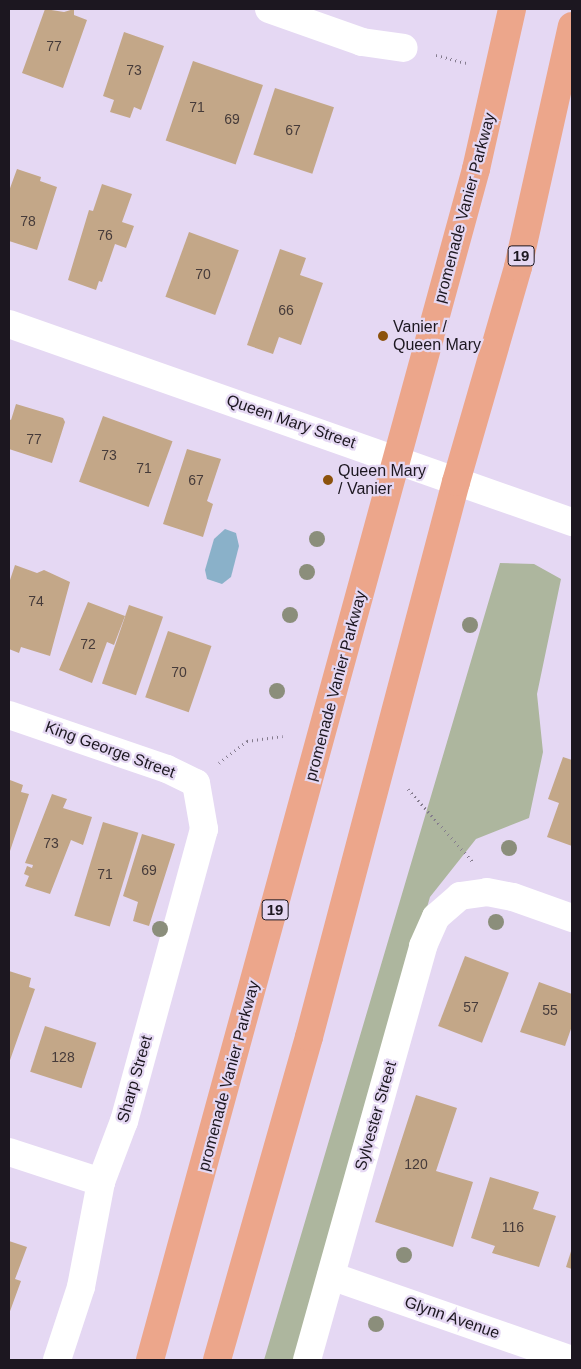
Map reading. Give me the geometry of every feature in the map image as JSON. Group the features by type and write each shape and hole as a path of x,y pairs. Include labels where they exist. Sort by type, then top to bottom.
{"main road":[{"name":"promenade Vanier Parkway","path":"150,1360 397,459 501,70 512,9"},
{"name":"19","path":"217,1360 309,1037 456,482 518,267 572,26"}],"street":[{"path":"269,9 362,42 404,48"},
{"name":"Queen Mary Street","path":"9,324 572,522"},
{"name":"King George Street","path":"9,715 167,769 196,790"},
{"name":"Sharp Street","path":"57,1360 81,1287 101,1182 124,1122 204,829 196,790"},
{"path":"479,892 513,897 572,918"},
{"name":"Sylvester Street","path":"308,1360 428,931 448,904 479,892"},
{"path":"9,1152 101,1182"},
{"name":"Glynn Avenue","path":"331,1276 572,1360"}],"path":[{"path":"404,48 501,70"},
{"path":"196,790 247,741 284,736"},
{"path":"404,784 471,856 479,892"}],"green space":[{"path":"500,563 534,564 561,579 537,694 543,752 529,818 476,839 430,897 296,1360 264,1360"}],"water":[{"path":"225,529 236,533 239,546 231,577 222,584 207,579 205,570 214,539"}],"building":[{"path":"45,9 64,12 74,9 74,15 87,20 63,88 22,73"},
{"path":"124,32 164,46 141,110 134,107 130,118 110,112 114,100 103,96"},
{"path":"193,61 263,85 236,165 166,140"},
{"path":"275,88 334,107 312,174 253,155"},
{"path":"17,169 41,177 40,181 57,187 37,250 9,241 9,191"},
{"path":"102,184 132,194 122,222 134,226 126,248 115,244 102,282 99,281 96,290 68,280 89,210 93,211"},
{"path":"189,232 239,250 215,315 165,297"},
{"path":"280,249 306,258 300,275 323,283 301,345 279,337 273,354 247,345"},
{"path":"16,404 63,418 65,422 52,463 9,449 9,419 11,420"},
{"path":"103,416 173,441 149,507 79,482"},
{"path":"187,449 221,459 207,501 213,504 203,537 163,524"},
{"path":"15,565 37,573 44,570 70,582 50,656 21,647 19,653 9,649 9,583"},
{"path":"88,602 125,616 114,645 107,642 92,683 59,670"},
{"path":"129,605 163,617 136,695 102,683"},
{"path":"168,631 211,646 189,712 145,697"},
{"path":"563,757 572,760 572,846 547,837 559,803 548,799"},
{"path":"10,780 23,785 21,792 29,794 9,854"},
{"path":"52,794 67,799 63,808 92,817 83,845 71,840 50,894 25,886 29,876 24,874 27,866 32,868 33,865 25,863"},
{"path":"103,822 138,833 110,927 74,916"},
{"path":"142,834 175,844 149,926 133,921 138,902 123,896"},
{"path":"465,956 509,973 482,1043 438,1026"},
{"path":"9,971 31,978 29,987 35,989 9,1063"},
{"path":"539,982 572,994 572,1026 565,1046 520,1032"},
{"path":"45,1026 96,1043 82,1088 30,1072"},
{"path":"416,1095 457,1108 436,1171 473,1182 453,1247 375,1222"},
{"path":"490,1177 539,1192 533,1209 556,1216 539,1267 492,1253 495,1246 471,1238"},
{"path":"9,1241 27,1247 15,1279 21,1281 9,1314"},
{"path":"572,1248 572,1269 566,1267"}],"place":[{"name":"Vanier / Queen Mary","path":"383,336"},
{"name":"Queen Mary / Vanier","path":"328,480"}]}
